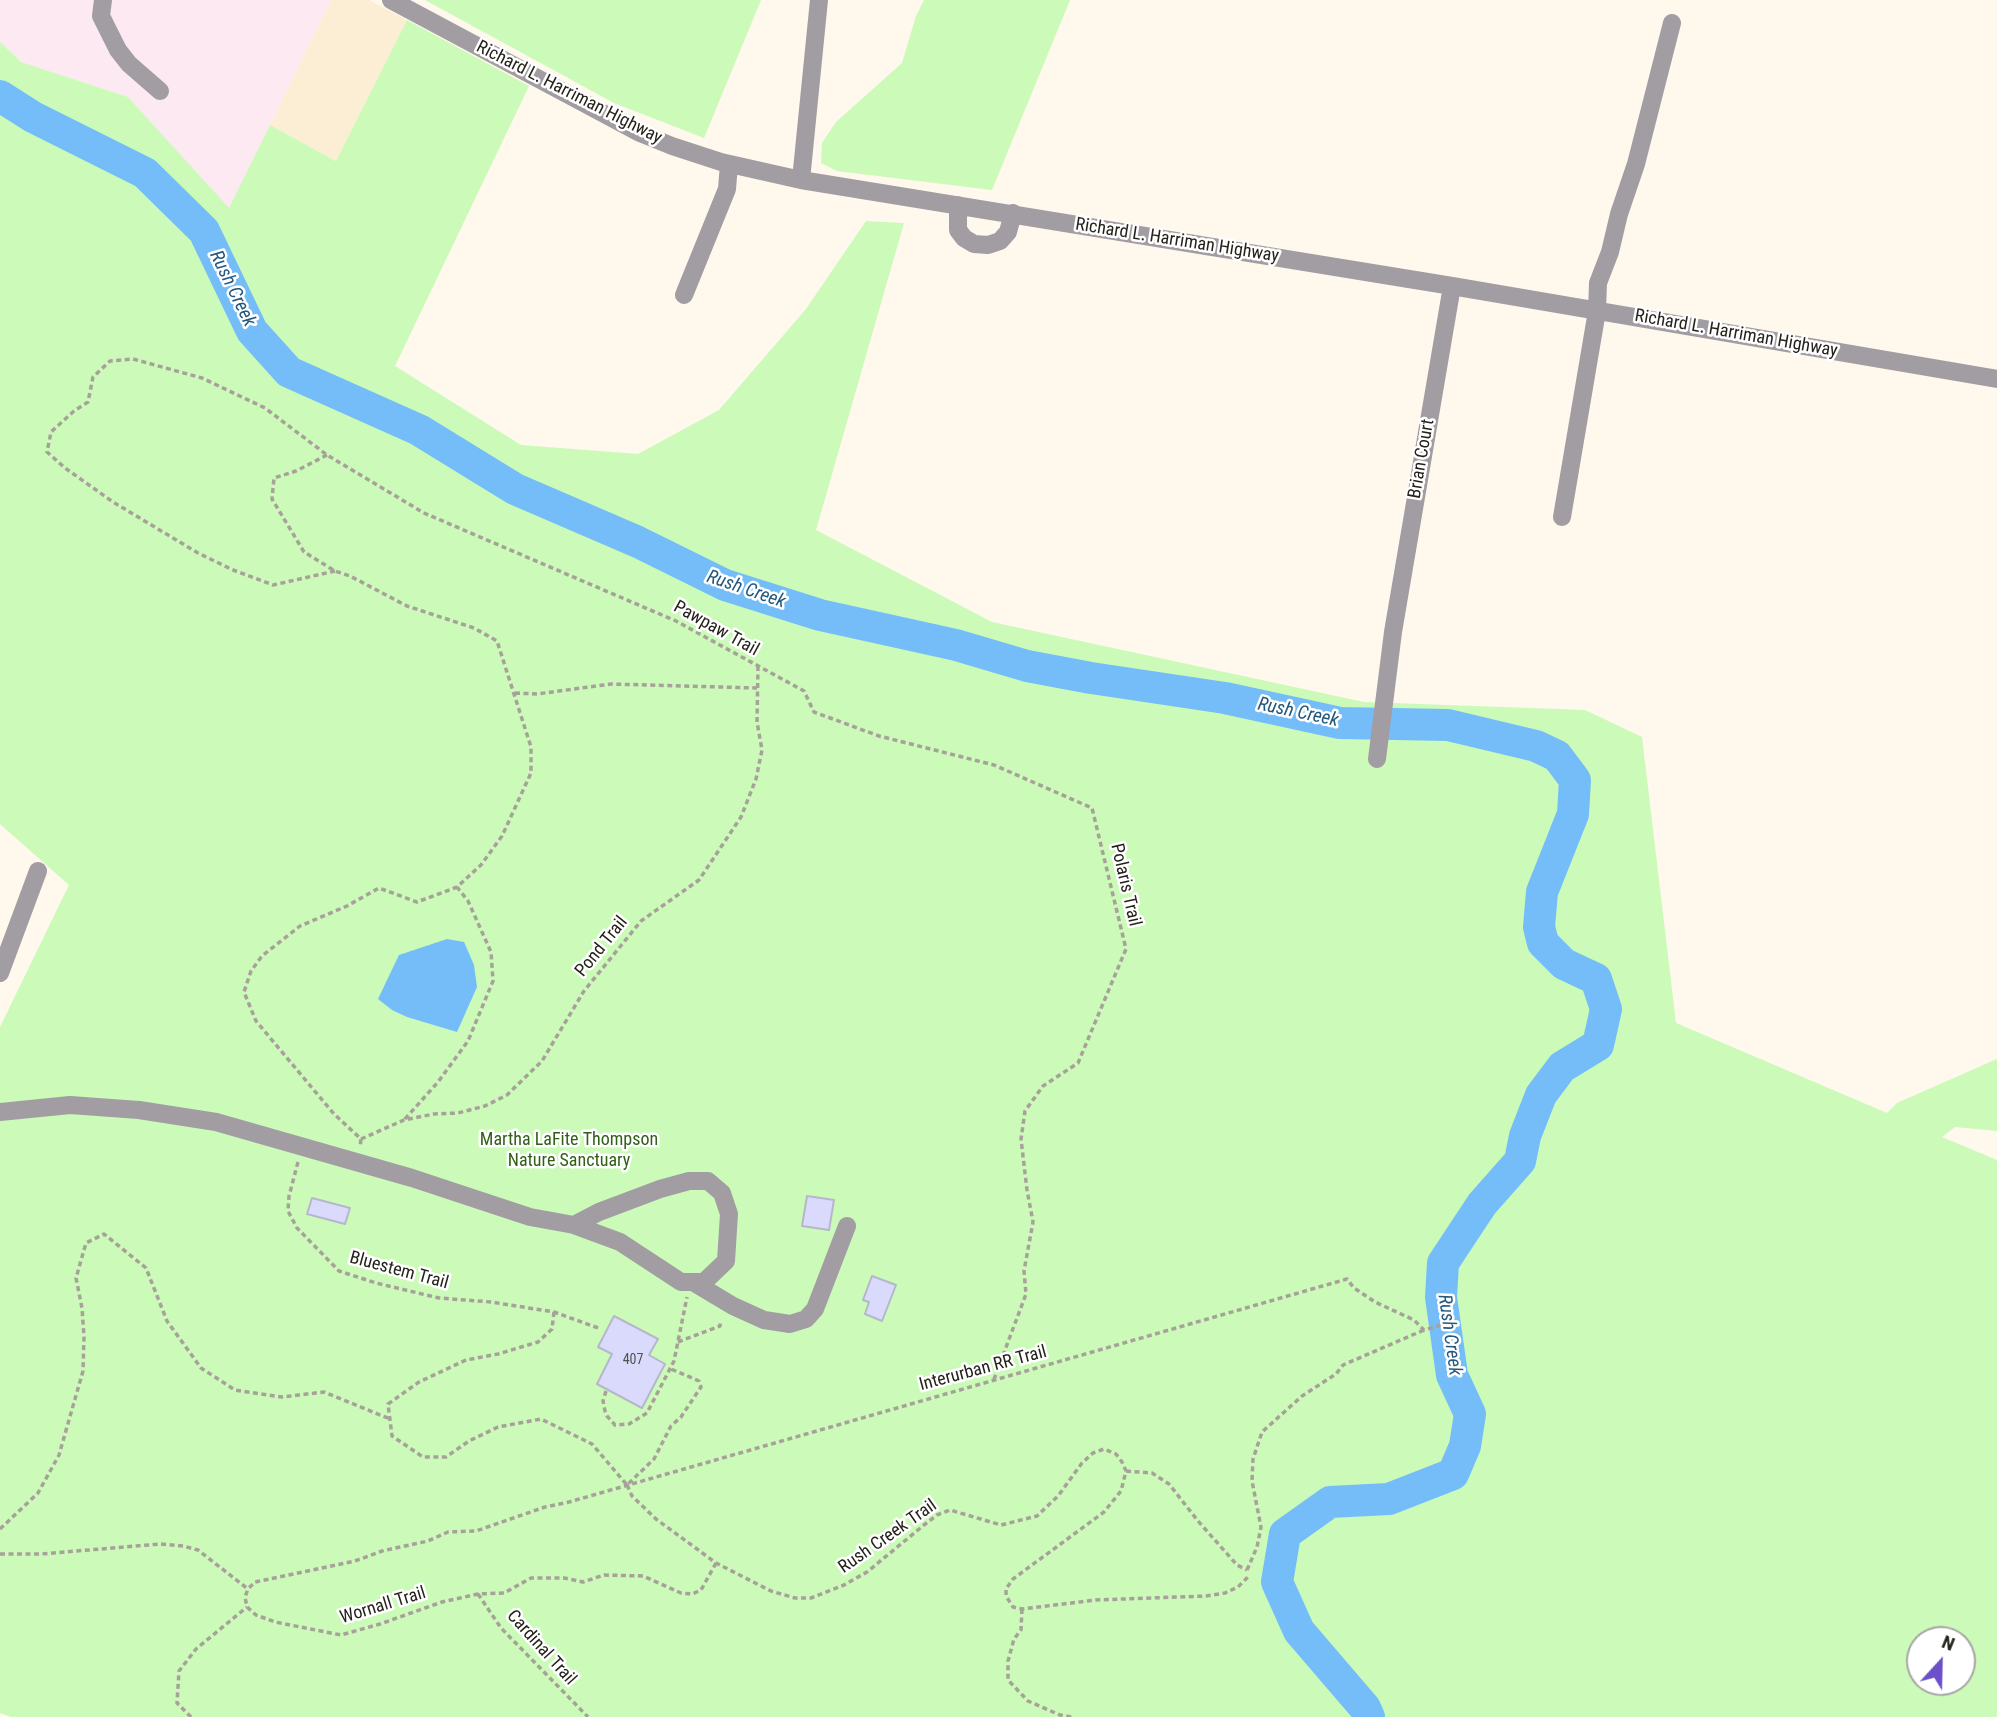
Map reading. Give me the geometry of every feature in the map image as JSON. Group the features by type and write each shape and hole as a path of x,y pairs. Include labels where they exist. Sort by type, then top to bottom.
{"street":[{"path":"103,0 101,16 118,50 129,64 160,91"},
{"name":"Richard L. Harriman Highway","path":"390,0 640,133 729,164 801,180 1452,286 1997,379"},
{"path":"801,180 819,0"},
{"path":"1562,517 1597,311 1598,284 1636,164 1672,23"},
{"path":"684,295 727,189 729,164"},
{"path":"958,205 958,230 964,238 975,244 988,245 1000,241 1008,232 1013,214"},
{"name":"Brian Court","path":"1377,759 1393,632 1452,286"},
{"path":"0,973 38,872"},
{"path":"0,1112 70,1105 139,1110 216,1122 303,1146 530,1217 574,1225 620,1242 681,1282 704,1282 726,1261 729,1214 722,1192 708,1181 690,1181 660,1189 617,1204 574,1225"},
{"path":"691,1282 764,1320 790,1324 806,1319 815,1309 847,1226"}],"path":[{"name":"Pawpaw Trail","path":"335,571 273,585 198,553 113,502 47,452 51,432 88,402 93,377 110,361 133,359 202,378 265,408 327,455 424,513 676,621 758,666 757,688"},
{"path":"327,455 296,471 274,478 271,499 304,552 335,571 407,606 474,628 497,640 531,747 531,773 502,836 481,865 457,887 417,902 379,888 347,906 300,926 262,956 251,971 244,992 256,1021 334,1114 361,1139 359,1163"},
{"name":"Polaris Trail","path":"758,666 804,691 814,712 879,736 994,765 1093,808 1126,949 1078,1063 1043,1086 1025,1111 1021,1139 1033,1222 1024,1271 1026,1294 993,1382"},
{"path":"515,693 537,694 611,684 757,688"},
{"name":"Pond Trail","path":"361,1139 404,1120 458,1113 485,1106 507,1096 542,1060 584,991 641,921 699,880 741,817 756,779 762,750 757,723 757,688"},
{"name":"Pond Trail","path":"404,1120 438,1082 468,1041 494,981 491,952 468,901 457,887"},
{"name":"Bluestem Trail","path":"303,1146 289,1196 288,1211 297,1228 339,1271 439,1298 491,1302 554,1312 601,1329"},
{"path":"0,1530 38,1493 59,1455 83,1371 85,1337 76,1278 86,1243 104,1234 146,1268 167,1321 201,1368 213,1376 235,1390 247,1392 282,1397 324,1392 390,1419"},
{"name":"Interurban RR Trail","path":"625,1483 993,1382 1347,1279 1354,1288 1375,1302 1414,1320 1424,1330"},
{"path":"606,1391 603,1401 607,1416 615,1425 629,1424 647,1413 671,1369 691,1282"},
{"path":"554,1312 552,1329 538,1342 466,1360 419,1382 388,1404 392,1436 423,1457 446,1457 469,1441 498,1427 541,1419 593,1444 625,1483 632,1496 656,1519 716,1563"},
{"path":"677,1342 720,1326 722,1320 719,1315"},
{"path":"1247,1570 1257,1547 1261,1527 1252,1481 1253,1459 1262,1432 1302,1396 1336,1374 1343,1365 1424,1330 1442,1325"},
{"path":"191,1717 177,1703 179,1671 196,1649 247,1607 245,1597 255,1582 355,1561 382,1551 428,1541 448,1532 476,1531 625,1483 654,1459 671,1426 681,1417 701,1387 699,1381 671,1369"},
{"name":"Rush Creek Trail","path":"716,1563 772,1591 795,1598 811,1598 844,1585 867,1572 937,1515 950,1510 1001,1525 1037,1516 1058,1496 1082,1463 1093,1453 1104,1449 1116,1454 1126,1471 1152,1473 1169,1484 1198,1521 1250,1576"},
{"path":"1126,1471 1122,1491 1104,1512 1013,1579 1006,1588 1006,1596 1013,1606 1022,1609 1096,1600 1206,1596 1226,1593 1250,1576 1258,1574"},
{"path":"0,1554 41,1554 160,1544 183,1546 198,1550 211,1558 248,1589"},
{"name":"Wornall Trail","path":"247,1607 256,1615 275,1622 341,1635 442,1602 478,1594 504,1593 531,1578 564,1578 583,1582 604,1575 643,1576 681,1593 692,1594 701,1590 716,1563"},
{"name":"Cardinal Trail","path":"478,1594 501,1628 588,1717"},
{"path":"1022,1609 1021,1630 1014,1639 1008,1661 1008,1680 1028,1702 1072,1717"}],"shaded area":[{"path":"0,0 331,0 229,209 128,97 21,62 0,42"},
{"path":"331,0 369,0 407,20 336,161 270,125"}],"green space":[{"path":"425,0 761,0 704,138 614,103"},
{"path":"924,0 1070,0 992,190 837,171 821,163 822,143 836,122 902,63 916,16"},
{"name":"Martha LaFite Thompson Nature Sanctuary","path":"407,20 529,86 395,366 521,445 638,454 719,410 806,309 866,221 904,223 816,530 992,622 1364,702 1585,710 1642,737 1676,1023 1887,1113 1897,1103 1997,1059 1997,1131 1955,1127 1942,1137 1997,1160 1997,1717 11,1717 0,1713 0,1027 69,885 0,824 0,42 21,62 128,97 229,208 270,125 336,161"}],"water":[{"path":"447,939 464,942 474,965 477,987 457,1032 407,1017 378,999 399,955"}],"building":[{"path":"807,1196 834,1200 829,1230 802,1226"},
{"path":"312,1198 350,1208 345,1224 307,1214"},
{"path":"872,1276 896,1285 882,1321 865,1314 869,1302 863,1300"},
{"path":"614,1316 658,1339 649,1355 665,1364 642,1408 597,1384 612,1354 598,1347"}],"waterway":[{"name":"Rush Creek","path":"0,96 33,117 145,173 204,231 252,331 289,372 419,430 515,489 638,542 725,585 820,615 956,645 1027,666 1225,698 1340,723 1448,725 1536,746 1557,756 1575,780 1573,814 1542,892 1539,927 1543,943 1564,964 1596,979 1606,1009 1598,1045 1562,1067 1541,1095 1525,1136 1520,1161 1482,1204 1443,1263 1441,1297 1452,1375 1470,1414 1465,1446 1453,1474 1389,1499 1330,1502 1285,1534 1277,1582 1299,1631 1365,1708 1369,1717"}]}
